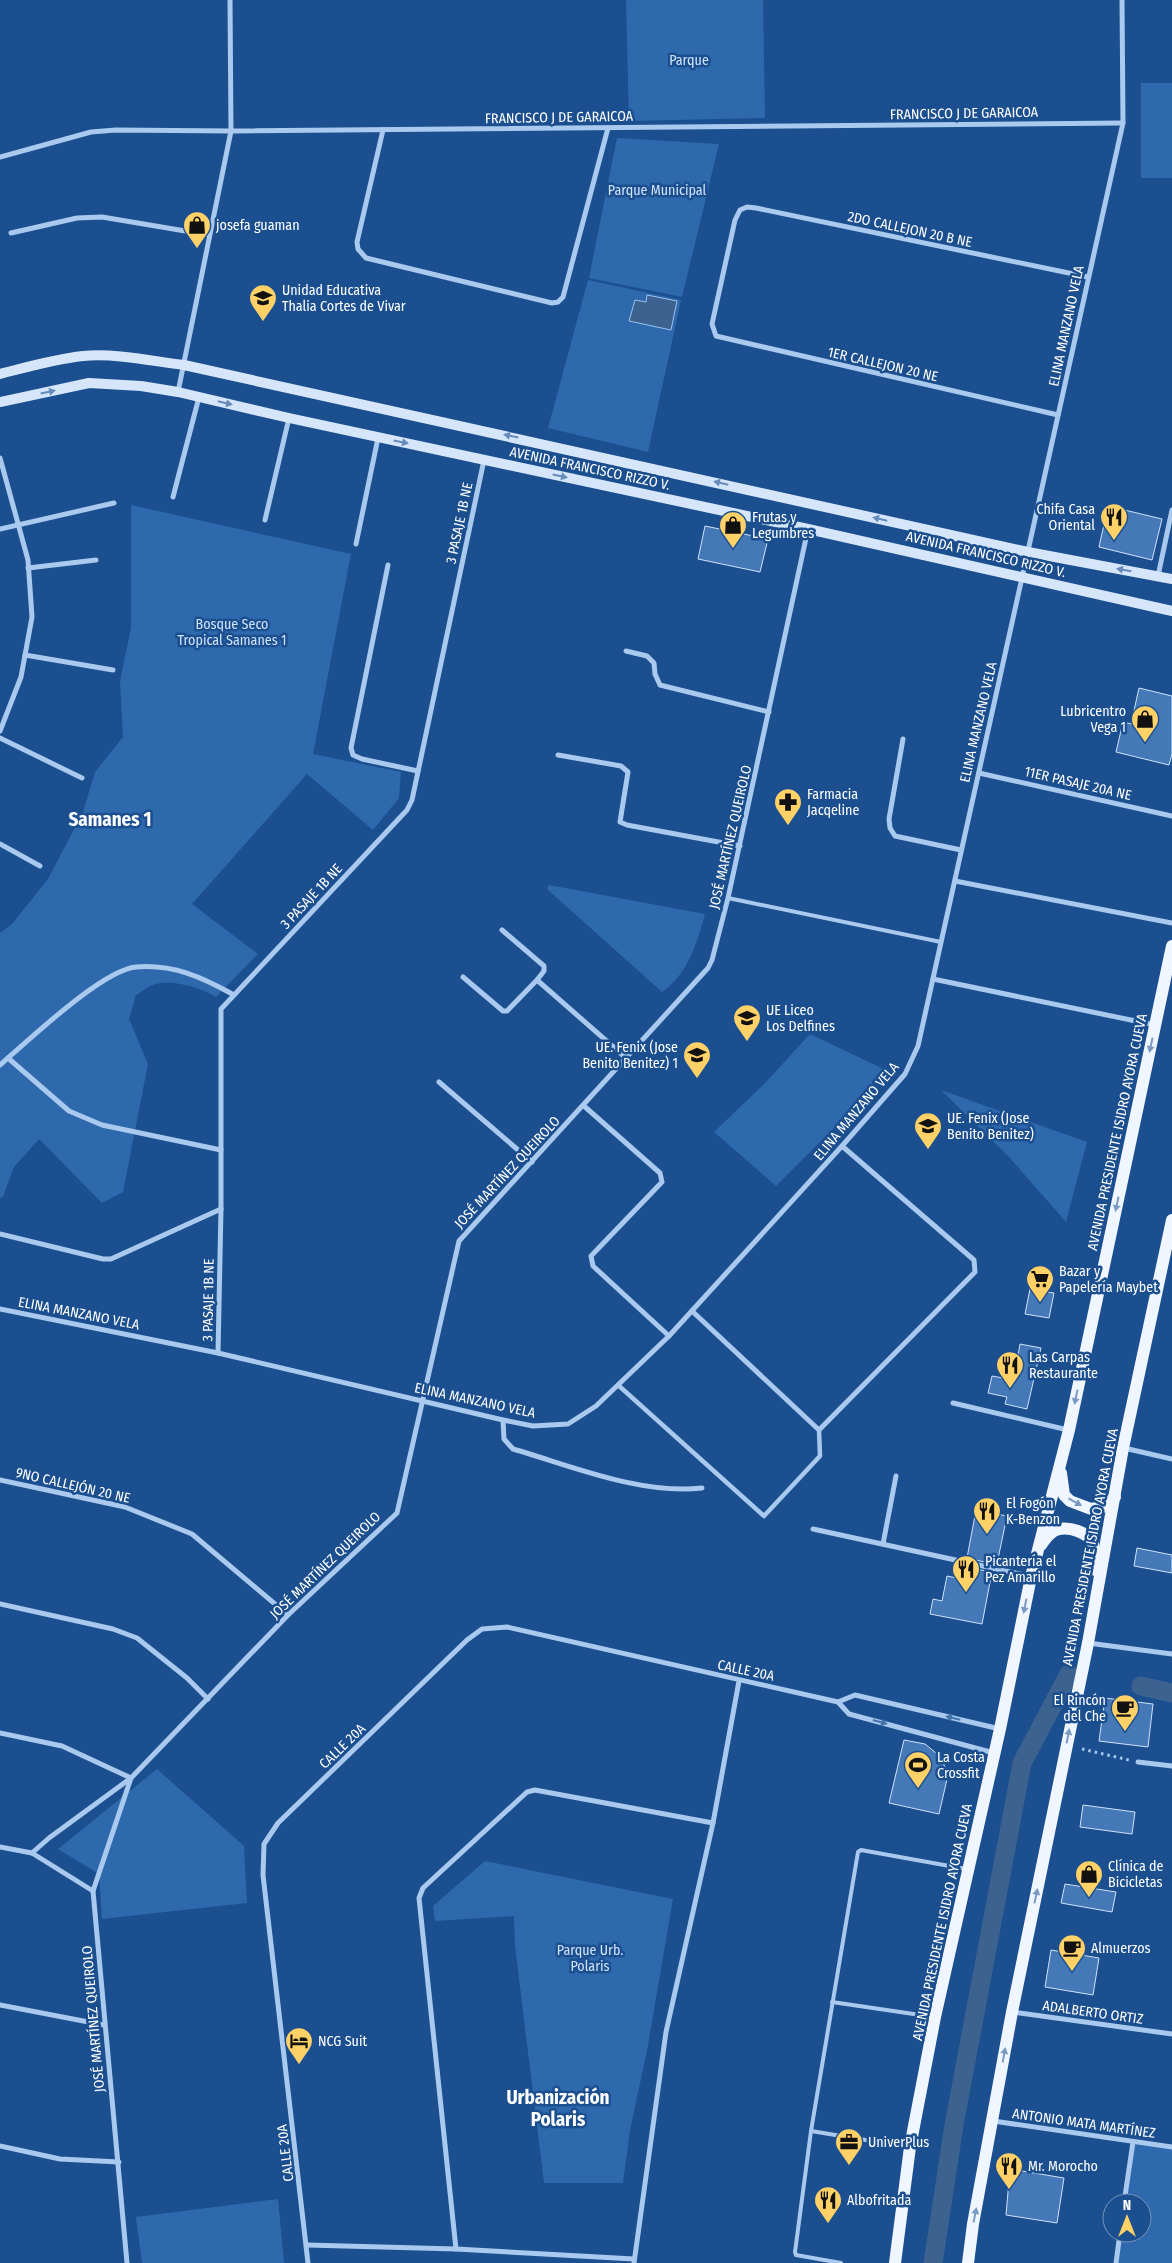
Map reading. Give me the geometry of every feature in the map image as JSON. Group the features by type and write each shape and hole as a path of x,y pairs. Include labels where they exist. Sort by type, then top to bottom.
{"main road":[{"name":"AVENIDA FRANCISCO RIZZO V.","path":"0,374 57,360 84,356 116,356 184,365 1028,552 1172,579"},
{"name":"AVENIDA FRANCISCO RIZZO V.","path":"0,402 89,383 141,386 178,392 378,438 808,529 1172,611"},
{"name":"AVENIDA PRESIDENTE ISIDRO AYORA CUEVA","path":"894,2263 910,2147 935,2017 1000,1729 1031,1577 1069,1430 1172,946"},
{"name":"AVENIDA PRESIDENTE ISIDRO AYORA CUEVA","path":"968,2263 1012,2012 1088,1643 1124,1448 1172,1220"},
{"path":"1060,1463 1064,1495 1070,1501 1091,1509 1103,1507 1115,1497"},
{"path":"1038,1549 1050,1534 1060,1529 1072,1529 1084,1534 1091,1540 1095,1553 1093,1612"}],"street":[{"path":"178,392 231,131 230,0"},
{"name":"ELINA MANZANO VELA","path":"0,1308 218,1353 503,1420 534,1426 568,1424 596,1406 669,1336 905,1074 918,1046 1122,123 1122,0"},
{"name":"FRANCISCO J DE GARAICOA","path":"0,157 90,132 116,130 383,130 1122,123"},
{"path":"383,130 357,242 361,254 366,258 552,304 558,302 563,297 608,128"},
{"name":"2DO CALLEJON 20 B NE","path":"712,324 735,220 740,210 747,208 756,208 1088,277"},
{"path":"11,233 77,218 102,217 209,235"},
{"name":"1ER CALLEJON 20 NE","path":"712,324 713,332 721,339 1058,415"},
{"path":"173,497 199,397"},
{"path":"265,520 289,418"},
{"path":"356,544 378,438"},
{"path":"0,458 28,568 32,617 21,677 0,731"},
{"name":"3 PASAJE 1B NE","path":"218,1353 221,1209 221,1009 407,810 412,800 484,459"},
{"path":"0,529 114,503"},
{"path":"1158,576 1172,510"},
{"name":"JOSÉ MARTÍNEZ QUEIROLO","path":"32,1854 49,1838 130,1778 288,1615 396,1513 459,1241 584,1106 708,968 712,960 740,846 808,529"},
{"path":"28,568 96,560"},
{"path":"388,565 351,748 353,755 362,759 418,771"},
{"path":"626,651 647,656 654,663 655,674 660,685 769,712"},
{"path":"25,655 112,670"},
{"path":"0,738 82,778"},
{"path":"903,739 889,819 890,828 895,836 961,850"},
{"path":"558,755 622,766 628,772 620,822 740,846"},
{"name":"11ER PASAJE 20A NE","path":"978,773 1172,816"},
{"path":"0,844 40,866"},
{"path":"955,881 1172,923"},
{"path":"463,978 506,1011 544,971 544,966 502,930"},
{"path":"0,1064 83,995 112,974 134,967 167,967 182,970 208,980 234,995"},
{"path":"933,979 1155,1025"},
{"path":"536,980 626,1058"},
{"path":"8,1058 69,1112 102,1125 221,1150"},
{"path":"439,1082 532,1162"},
{"path":"584,1106 660,1173 662,1182 591,1256 593,1266 669,1336"},
{"path":"819,1430 975,1272 976,1265 974,1260 842,1146"},
{"path":"0,1234 103,1259 111,1258 221,1209"},
{"path":"618,1385 764,1516 820,1456 819,1430 692,1311"},
{"path":"954,1404 1069,1430"},
{"path":"503,1420 504,1439 513,1449 643,1487 680,1491 702,1488"},
{"path":"1124,1448 1172,1459"},
{"path":"883,1544 896,1476"},
{"name":"9NO CALLEJÓN 20 NE","path":"0,1480 125,1507 192,1534 288,1615"},
{"path":"812,1529 1031,1577"},
{"path":"0,1604 113,1629 137,1638 187,1678 208,1699"},
{"name":"CALLE 20A","path":"308,2263 263,1875 264,1844 278,1823 466,1640 482,1629 508,1627 838,1702 849,1714 994,1753"},
{"path":"1088,1643 1172,1654"},
{"path":"307,2245 456,2249 634,2261 666,2032 713,1823 740,1681"},
{"name":"CALLE 20A","path":"838,1702 855,1694 1000,1729"},
{"path":"0,1732 62,1746 130,1778"},
{"path":"1138,1762 1172,1766"},
{"name":"JOSÉ MARTÍNEZ QUEIROLO","path":"128,2263 104,2026 93,1892 130,1778"},
{"path":"456,2249 419,1898 423,1888 527,1792 535,1790 713,1823"},
{"path":"0,1847 32,1854 93,1892"},
{"path":"0,2005 104,2026"},
{"name":"ADALBERTO ORTIZ","path":"1012,2012 1172,2033"},
{"name":"ANTONIO MATA MARTÍNEZ","path":"992,2121 1172,2146"},
{"path":"1125,2193 1133,2142"},
{"path":"0,2146 60,2160 119,2162"},
{"path":"1116,2263 1119,2243"}],"lane":[{"path":"728,898 941,942"},
{"path":"841,2263 795,2254 811,2132 859,1850 968,1869"},
{"path":"832,2002 935,2017"},
{"path":"811,2132 910,2147"}],"path":[{"path":"1067,1745 1138,1762"}],"green space":[{"name":"Parque","path":"626,0 763,0 765,118 629,121"},
{"path":"1141,83 1172,83 1172,178 1141,178"},
{"name":"Parque Municipal","path":"617,138 719,144 682,297 589,278"},
{"path":"588,280 681,300 648,452 548,428"},
{"name":"Bosque Seco Tropical Samanes 1","path":"131,505 351,554 313,754 401,772 399,798 373,830 307,774 192,904 258,954 216,997 203,990 177,983 153,985 136,995 129,1019 148,1064 123,1192 102,1203 39,1139 14,1167 3,1197 0,1198 0,933 12,924 48,879 83,812 95,772 123,737 120,681 131,628"},
{"path":"549,885 705,914 695,947 685,967 671,985 662,992 547,889"},
{"path":"810,1034 892,1073 776,1186 714,1132 765,1083"},
{"path":"941,1090 1087,1142 1066,1222 1009,1157"},
{"path":"157,1769 244,1846 247,1903 102,1919 99,1874 58,1849"},
{"name":"Parque Urb. Polaris","path":"485,1861 673,1899 647,2051 630,2130 623,2183 544,2183 515,1946 514,1916 435,1921 433,1906"},
{"path":"1133,2142 1172,2147 1172,2263 1116,2263 1119,2243 1152,2243 1152,2193 1125,2193"},
{"path":"278,2199 284,2263 142,2263 136,2217"}],"shaded area":[{"path":"647,295 677,301 671,330 629,321 635,300 646,302"}],"building":[{"path":"1108,506 1162,519 1152,560 1099,547"},
{"name":"Frutas y Legumbres","path":"705,526 768,539 760,572 698,559"},
{"path":"1139,688 1172,696 1172,754 1169,765 1116,752 1123,722 1131,724"},
{"name":"Bazar y Papelería Maybet","path":"1030,1289 1054,1293 1049,1318 1025,1314"},
{"path":"1020,1344 1041,1348 1027,1409 1005,1404 1007,1397 988,1393 992,1376 1014,1380"},
{"name":"El Fogón K-Benzon","path":"976,1510 1007,1516 998,1559 994,1558 993,1564 967,1558"},
{"path":"1137,1548 1172,1555 1172,1573 1134,1566"},
{"path":"965,1567 992,1572 982,1624 930,1614 933,1599 942,1601 947,1576 962,1579"},
{"path":"1105,1698 1153,1704 1148,1747 1099,1741"},
{"name":"La Costa Crossfit","path":"904,1740 925,1744 941,1757 948,1775 939,1814 889,1803"},
{"path":"1083,1805 1135,1812 1132,1834 1080,1827"},
{"name":"Clínica de Bicicletas","path":"1065,1884 1116,1892 1112,1912 1061,1903"},
{"name":"Almuerzos","path":"1051,1950 1099,1958 1093,1995 1045,1987"},
{"path":"1010,2169 1064,2178 1057,2223 1006,2215"}],"waterway":[{"path":"933,2263 954,2125 1022,1763 1069,1674"},
{"path":"1141,1686 1172,1693"}],"place":[{"name":"josefa guaman","path":"197,249"},
{"name":"Unidad Educativa Thalia Cortes de Vivar","path":"263,322"},
{"name":"Chifa Casa Oriental","path":"1114,541"},
{"name":"Frutas y Legumbres","path":"733,549"},
{"name":"Lubricentro Vega 1","path":"1145,743"},
{"name":"Farmacia Jacqeline","path":"788,826"},
{"name":"UE Liceo Los Delfines","path":"747,1042"},
{"name":"UE. Fenix (Jose Benito Benitez) 1","path":"697,1079"},
{"name":"UE. Fenix (Jose Benito Benitez)","path":"928,1150"},
{"name":"Bazar y Papelería Maybet","path":"1040,1303"},
{"name":"Las Carpas Restaurante","path":"1010,1389"},
{"name":"El Fogón K-Benzon","path":"987,1535"},
{"name":"Picantería el Pez Amarillo","path":"966,1593"},
{"name":"El Rincón del Che","path":"1125,1732"},
{"name":"La Costa Crossfit","path":"918,1789"},
{"name":"Clínica de Bicicletas","path":"1089,1898"},
{"name":"Almuerzos","path":"1072,1972"},
{"name":"NCG Suit","path":"299,2065"},
{"name":"UniverPlus","path":"849,2166"},
{"name":"Mr. Morocho","path":"1009,2190"},
{"name":"Albofritada","path":"828,2224"}],"district":[{"name":"Samanes 1","path":"110,819"},
{"name":"Urbanización Polaris","path":"558,2108"}]}
